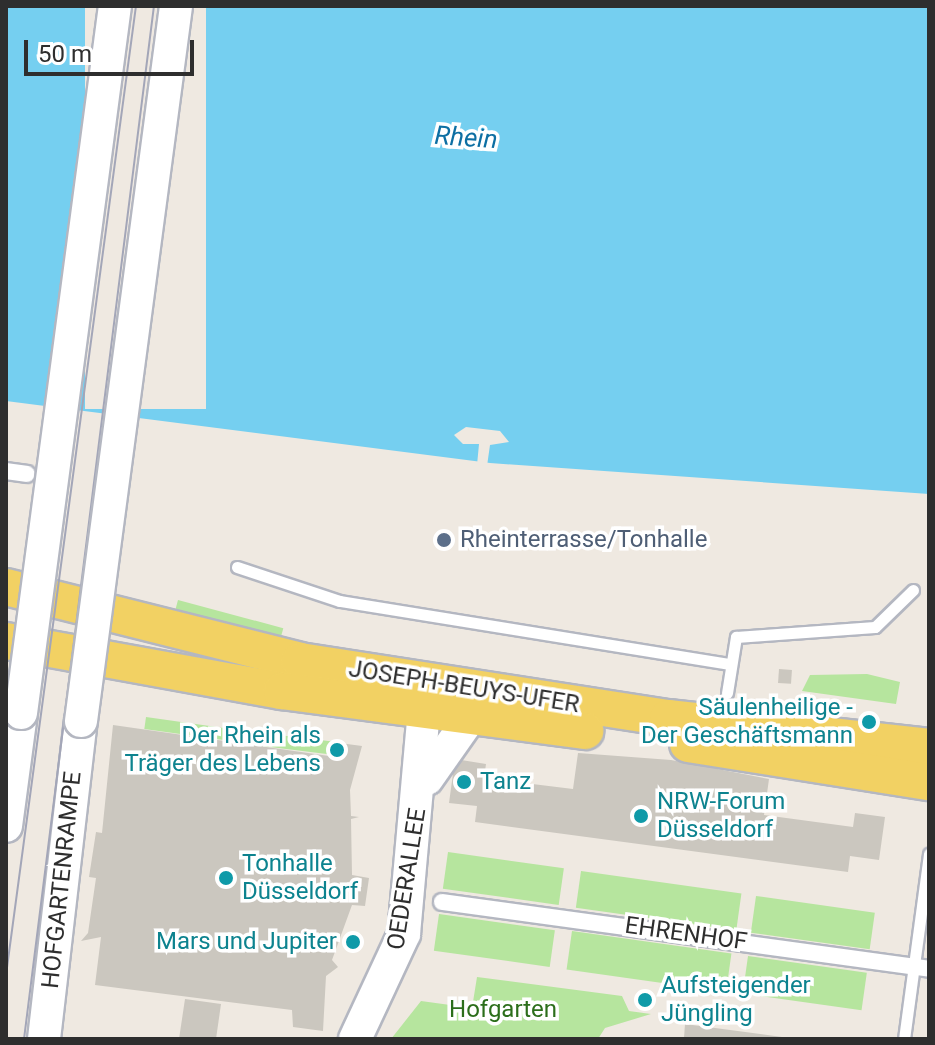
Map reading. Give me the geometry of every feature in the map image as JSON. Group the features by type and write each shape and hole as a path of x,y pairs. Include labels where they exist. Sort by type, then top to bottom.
{"main road":[{"path":"6,826 115,6"},
{"name":"HOFGARTENRAMPE","path":"44,1039 81,721 176,6"},
{"name":"JOSEPH-BEUYS-UFER","path":"6,587 205,643 423,694 472,715 929,782"},
{"path":"6,602 114,616"},
{"name":"JOSEPH-BEUYS-UFER","path":"6,641 423,694 556,702 929,747"},
{"name":"OEDERALLEE","path":"355,1039 404,934 421,784 423,694"},
{"path":"421,784 439,771 448,741 472,715"}],"street":[{"path":"6,471 27,474"},
{"name":"EHRENHOF","path":"442,902 922,968"}],"lane":[{"path":"237,567 340,601 731,664"},
{"path":"727,693 736,637 875,627 913,590"},
{"path":"904,1039 922,968 929,854"}],"green space":[{"path":"178,600 283,628 281,638 175,610"},
{"path":"867,674 900,682 896,704 802,691 810,675"},
{"path":"146,717 236,730 234,742 144,729"},
{"path":"246,731 332,742 331,755 244,744"},
{"path":"448,852 564,868 559,905 443,889"},
{"path":"581,871 741,894 736,930 576,908"},
{"path":"756,896 875,913 870,949 751,933"},
{"path":"439,914 555,930 550,967 434,951"},
{"path":"572,931 731,953 726,992 567,970"},
{"path":"748,956 867,973 862,1010 743,994"},
{"name":"Hofgarten","path":"477,977 622,996 629,1011 651,1014 605,1028 598,1039 391,1039 421,1001 472,1008"}],"water":[{"name":"Rhein","path":"6,6 929,6 929,494 490,463 6,401"}],"pier":[{"path":"85,6 206,6 206,409 85,409"},
{"path":"466,427 500,431 509,442 490,445 487,466 477,465 479,444 463,444 454,435"}],"building":[{"path":"779,669 792,670 791,684 778,683"},
{"name":"Tonhalle Düsseldorf","path":"113,725 329,756 332,742 362,746 350,790 351,816 359,817 351,819 352,875 369,878 365,906 352,905 332,960 338,967 326,976 323,1031 293,1027 292,1010 95,985 101,937 81,941 88,933 96,878 89,877 96,832 102,833"},
{"path":"578,753 671,760 769,779 764,815 853,827 855,813 885,817 879,860 850,856 848,872 475,822 477,806 449,803 455,759 486,764 484,778 573,789"},
{"path":"185,999 221,1004 216,1039 179,1039"},
{"path":"685,1024 782,1037 782,1039 684,1038"}],"tram line":[{"path":"6,975 136,6"},
{"path":"24,1039 154,6"}],"place":[{"name":"Rheinterrasse/Tonhalle","path":"444,540"},
{"name":"Säulenheilige - Der Geschäftsmann","path":"869,722"},
{"name":"Der Rhein als Träger des Lebens","path":"337,750"},
{"name":"Tanz","path":"464,782"},
{"name":"NRW-Forum Düsseldorf","path":"641,816"},
{"name":"Tonhalle Düsseldorf","path":"226,878"},
{"name":"Mars und Jupiter","path":"353,942"},
{"name":"Aufsteigender Jüngling","path":"645,1000"}]}
